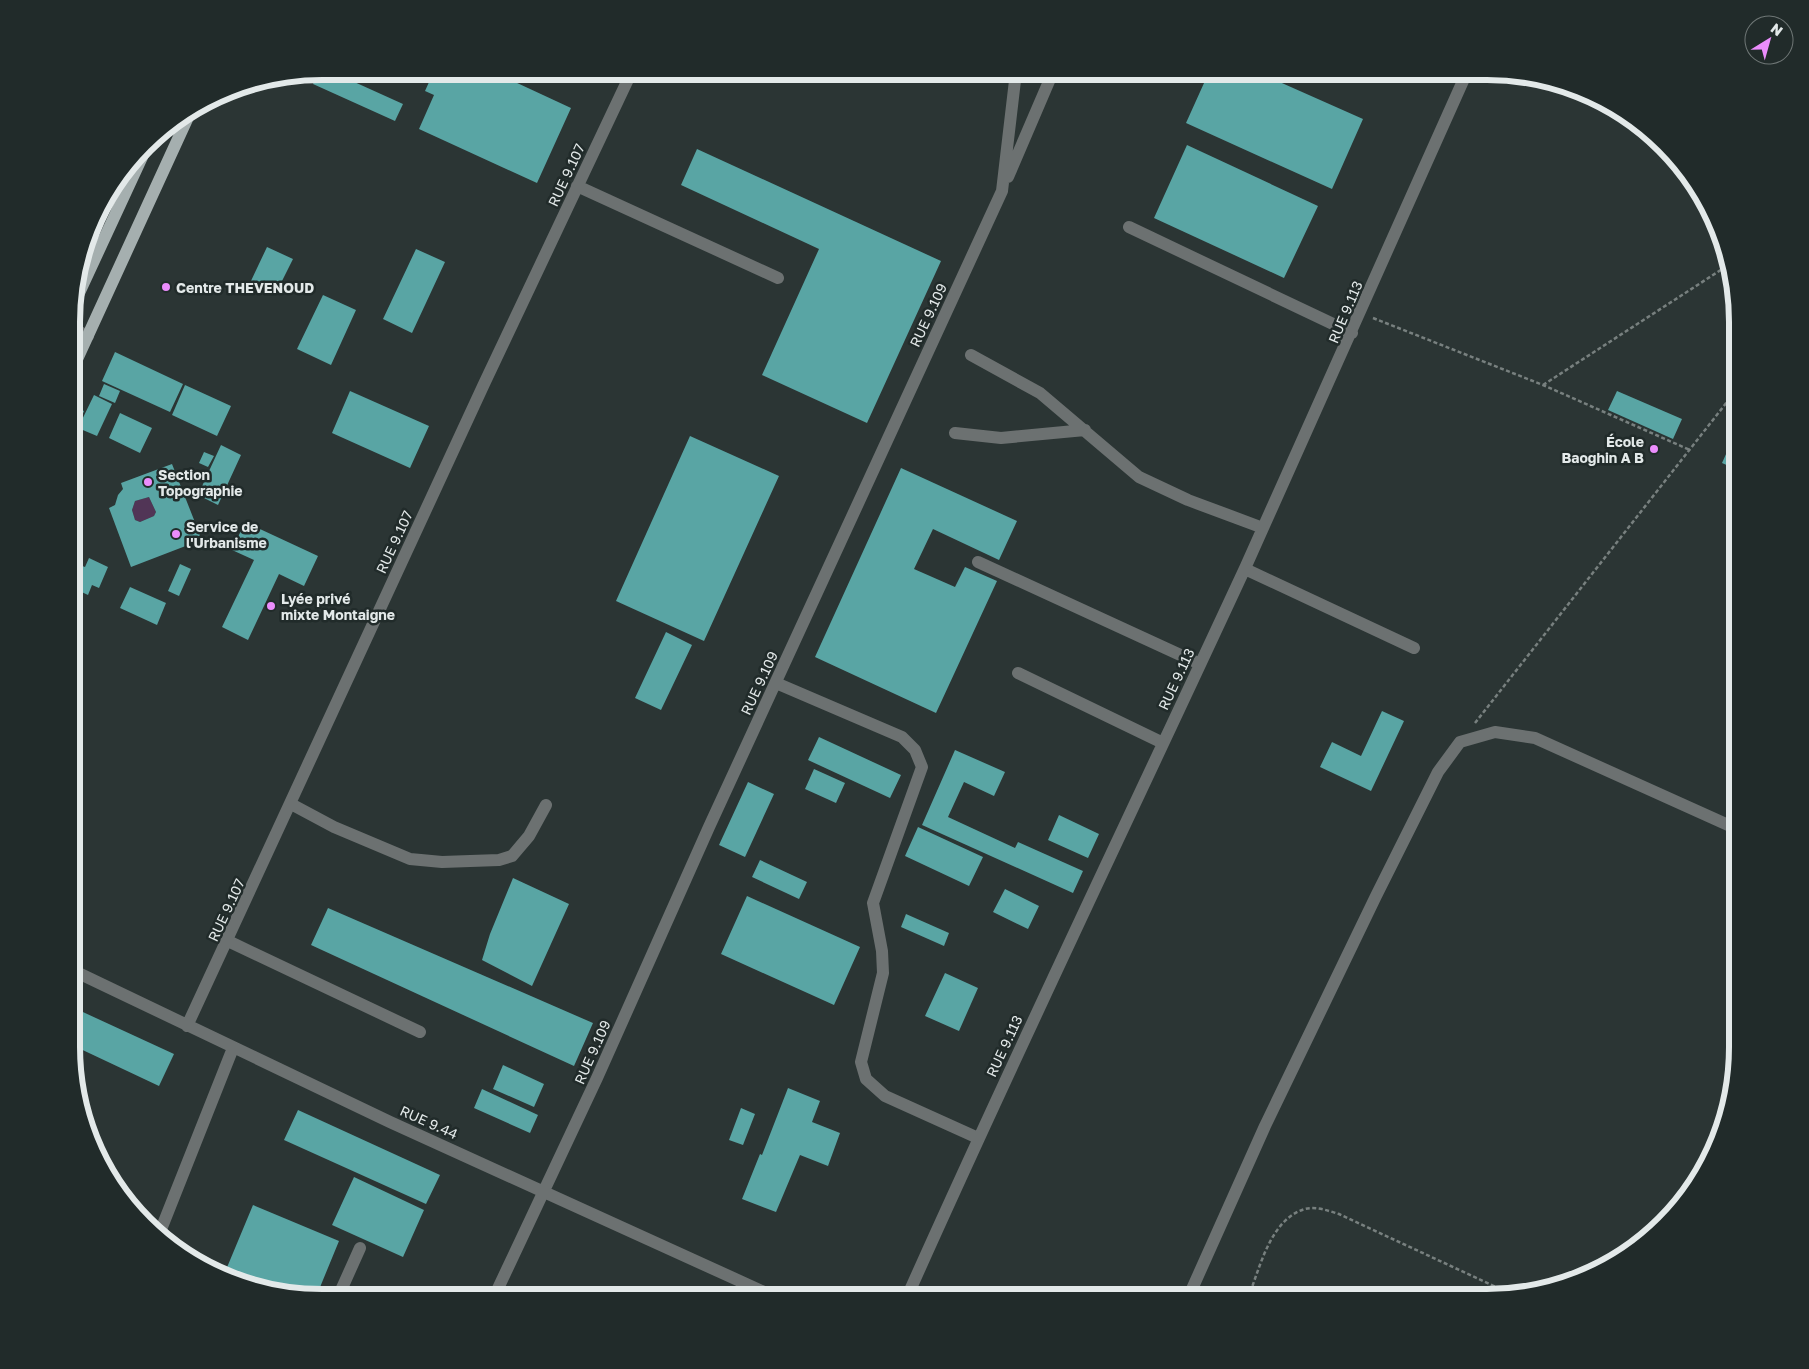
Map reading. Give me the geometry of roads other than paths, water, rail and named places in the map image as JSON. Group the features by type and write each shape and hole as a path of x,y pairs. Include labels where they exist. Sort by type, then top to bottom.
{"main road":[{"path":"80,353 185,122"},
{"path":"83,284 139,163"}],"street":[{"name":"RUE 9.107","path":"187,1026 628,80"},
{"name":"RUE 9.109","path":"498,1289 545,1191 1002,191 1015,80"},
{"path":"1002,191 1050,80"},
{"name":"RUE 9.113","path":"911,1289 978,1138 1263,528 1352,333 1463,80"},
{"path":"577,186 778,278"},
{"path":"1128,227 1352,333"},
{"path":"80,332 88,336"},
{"path":"971,356 1040,392 1138,477 1188,500 1263,528"},
{"path":"955,433 1001,438 1085,430"},
{"path":"978,562 1200,664"},
{"path":"1244,569 1414,648"},
{"path":"1018,673 1163,743"},
{"path":"776,683 902,737 915,750 922,767 873,903 882,950 883,973 862,1062 866,1080 885,1096 978,1138"},
{"path":"1192,1289 1265,1126 1376,896 1438,772 1460,742 1495,732 1535,738 1729,825"},
{"path":"291,804 334,827 410,858 442,862 499,860 512,856 529,836 546,805"},
{"path":"228,941 420,1032"},
{"name":"RUE 9.44","path":"80,974 233,1048 758,1289"},
{"path":"161,1228 233,1048"},
{"path":"342,1289 360,1248"}],"place":[{"name":"Centre THEVENOUD","path":"166,287"},
{"name":"École Baoghin A B","path":"1654,449"},
{"name":"Section Topographie","path":"148,482"},
{"name":"Service de l'Urbanisme","path":"176,534"},
{"name":"Lyée privé mixte Montaigne","path":"271,606"}]}
